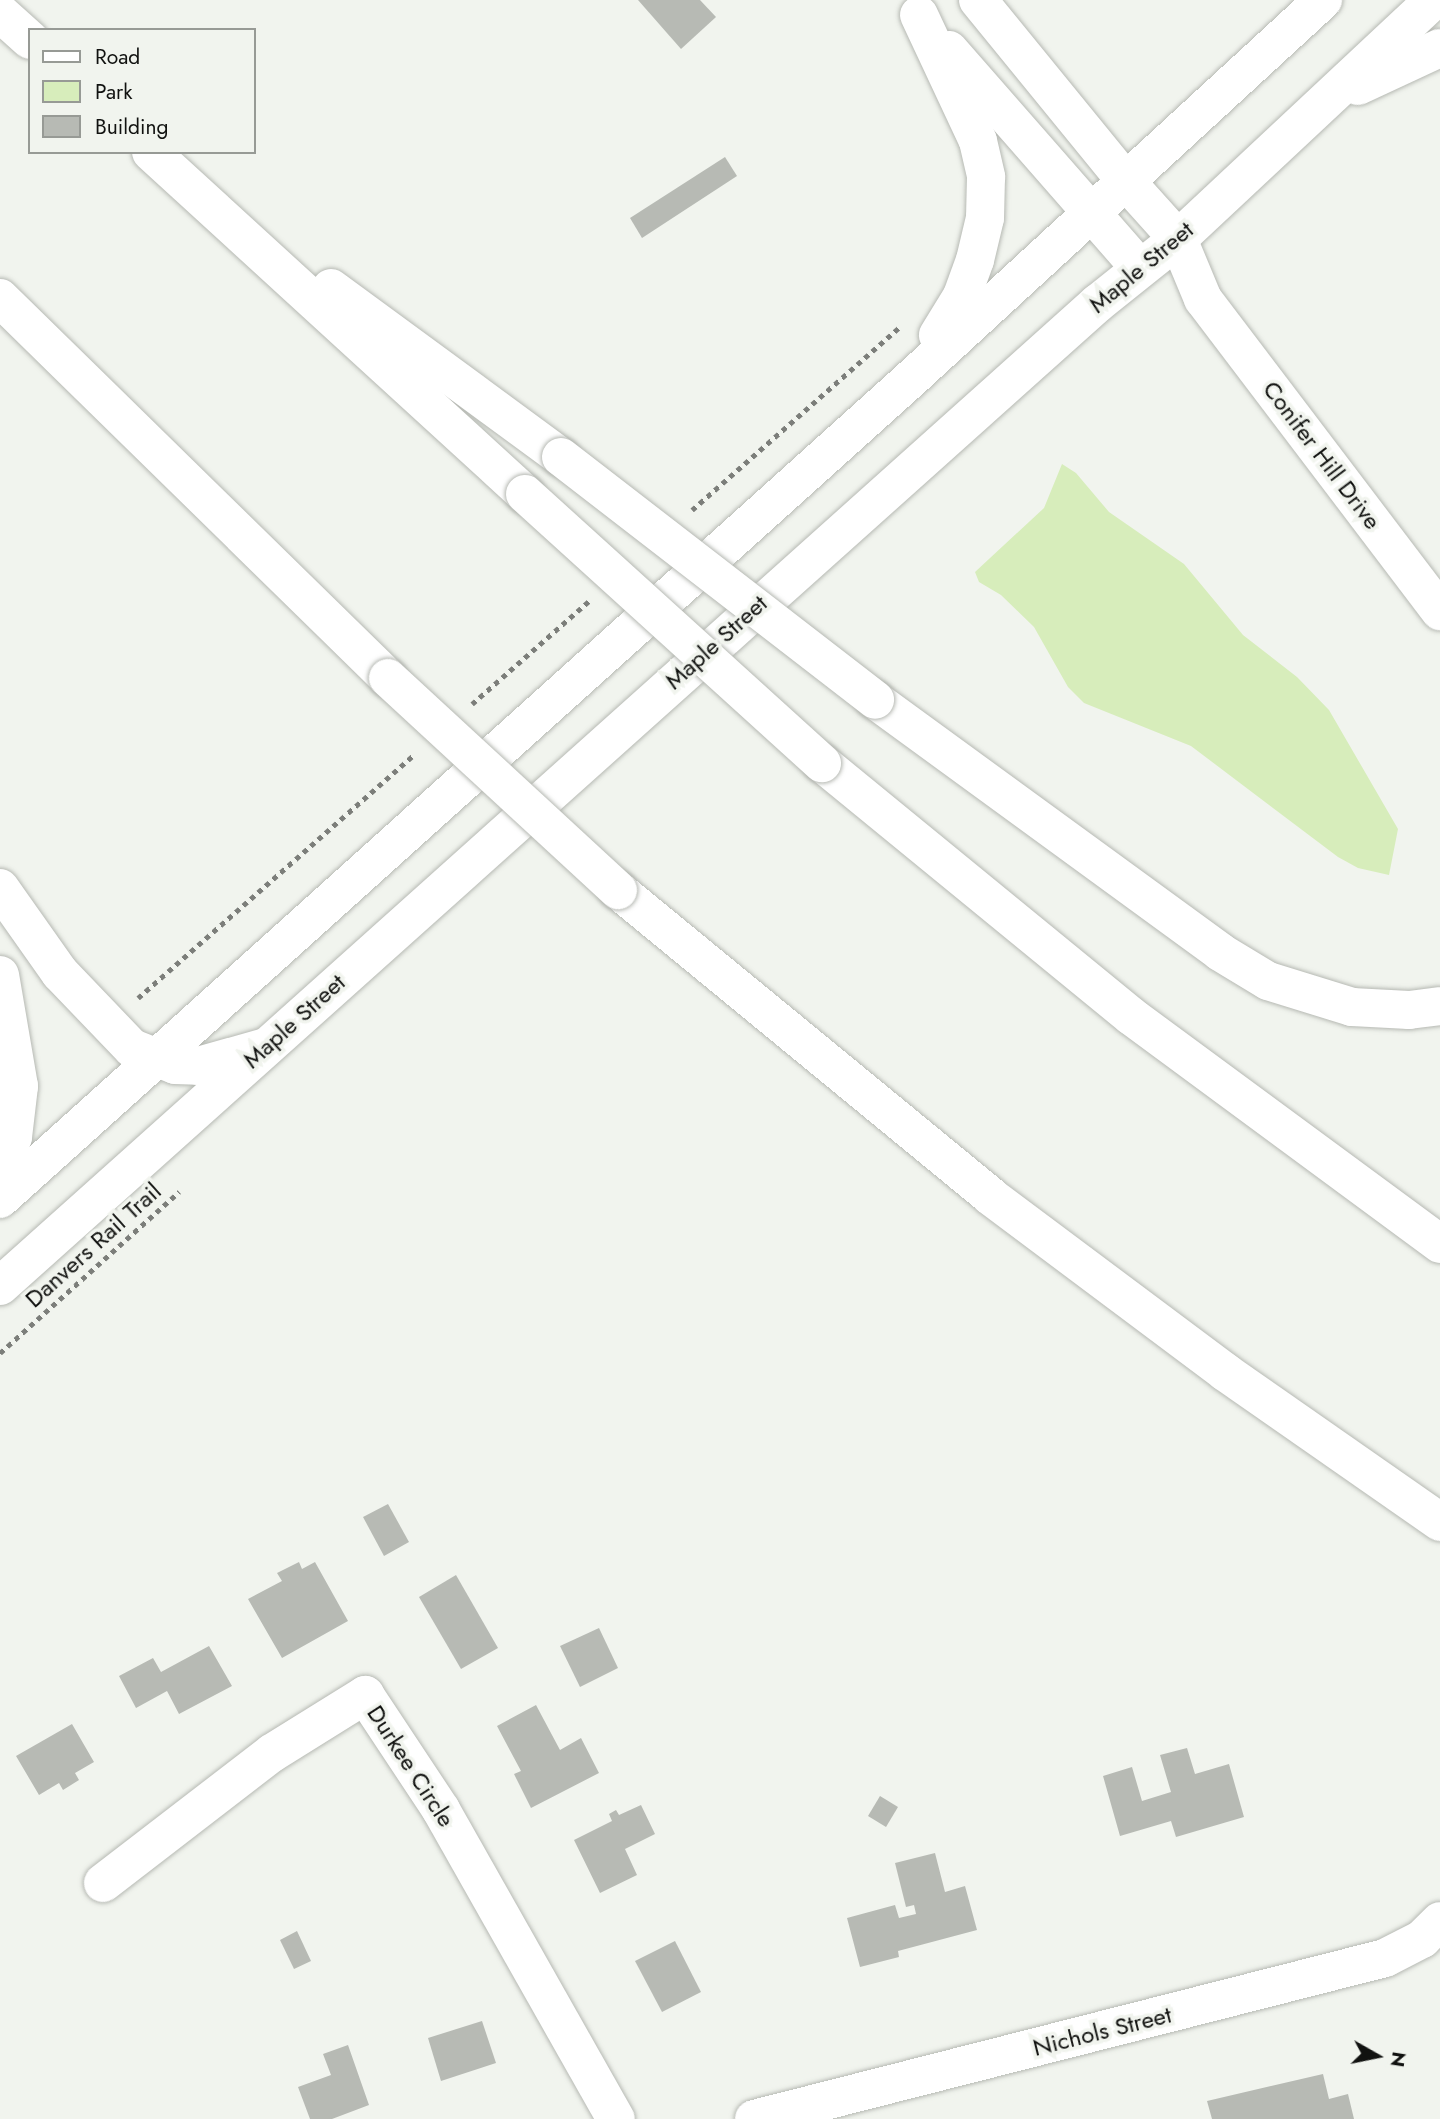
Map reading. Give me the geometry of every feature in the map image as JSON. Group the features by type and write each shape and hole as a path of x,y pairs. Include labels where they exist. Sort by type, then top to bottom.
{"main road":[{"path":"978,0 1124,179 1178,239 1203,299"},
{"path":"0,1199 912,377 1089,210 1323,0"},
{"name":"Maple Street","path":"0,1286 1139,267 1178,239 1289,132 1433,0"},
{"path":"913,8 1139,267 1203,299"},
{"path":"912,377 962,296 985,218 986,177 978,141 913,8"},
{"path":"0,13 28,38"},
{"path":"1289,132 1355,88 1440,48"},
{"path":"159,160 561,457 875,700 1220,952 1268,981 1362,1008 1409,1010 1440,1006"},
{"path":"159,160 822,763 1131,1016 1440,1244"},
{"path":"0,298 388,678 618,890 990,1196 1225,1372 1440,1522"},
{"name":"Conifer Hill Drive","path":"1203,299 1440,611"},
{"path":"0,888 94,1013 132,1048 155,1059 198,1066 266,1047"},
{"path":"0,975 19,1086 13,1137 0,1171"},
{"name":"Durkee Circle","path":"103,1883 272,1753 365,1695 441,1810 616,2119"},
{"name":"Nichols Street","path":"754,2119 1385,1958 1422,1939 1440,1921"}],"path":[{"name":"Danvers Rail Trail","path":"0,1353 179,1192"}],"green space":[{"path":"1062,464 1076,473 1109,512 1184,564 1243,635 1297,677 1329,710 1398,829 1389,875 1358,868 1338,857 1191,746 1084,703 1068,687 1034,627 1001,595 979,582 975,572 1044,508"}],"building":[{"path":"638,0 700,0 716,17 681,49"},
{"path":"725,157 737,176 642,238 630,218"},
{"path":"388,1504 409,1542 384,1556 363,1517"},
{"path":"299,1562 302,1569 315,1562 348,1621 282,1658 248,1599 282,1581 277,1573"},
{"path":"456,1575 498,1648 461,1669 419,1597"},
{"path":"599,1628 618,1668 580,1687 560,1646"},
{"path":"209,1646 232,1686 179,1714 167,1691 136,1708 119,1676 153,1658 161,1672"},
{"path":"536,1705 560,1750 581,1738 599,1773 531,1808 514,1774 521,1771 497,1726"},
{"path":"72,1724 94,1762 75,1773 79,1780 63,1790 59,1783 39,1795 16,1756"},
{"path":"1187,1748 1195,1774 1229,1764 1244,1817 1176,1837 1171,1821 1120,1836 1103,1776 1132,1767 1142,1801 1171,1792 1160,1755"},
{"path":"880,1796 898,1807 886,1827 868,1816"},
{"path":"641,1805 655,1834 625,1849 637,1875 600,1893 574,1840 612,1821 609,1814 616,1810 619,1815"},
{"path":"935,1853 945,1892 965,1886 977,1930 898,1951 899,1957 860,1967 847,1918 895,1905 899,1918 916,1914 914,1905 906,1907 895,1863"},
{"path":"297,1931 311,1961 294,1969 280,1940"},
{"path":"675,1941 701,1992 662,2012 635,1961"},
{"path":"482,2021 496,2063 441,2081 428,2038"},
{"path":"348,2045 369,2105 332,2119 310,2119 298,2087 331,2075 323,2054"},
{"path":"1323,2074 1329,2099 1348,2094 1354,2119 1212,2119 1207,2101"}]}
